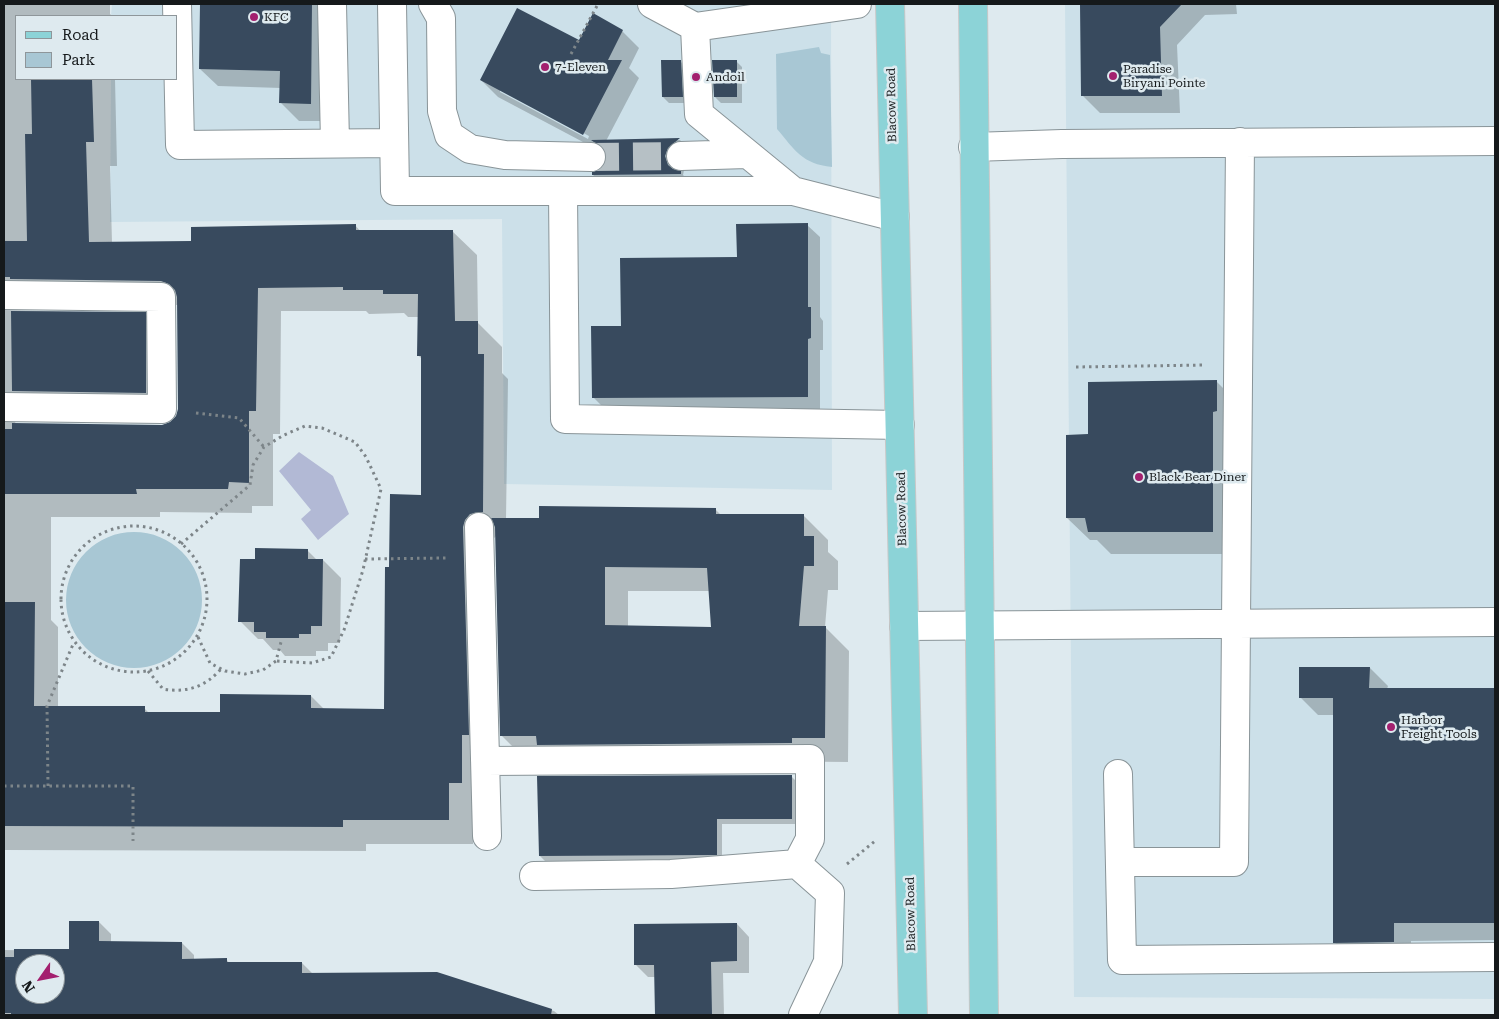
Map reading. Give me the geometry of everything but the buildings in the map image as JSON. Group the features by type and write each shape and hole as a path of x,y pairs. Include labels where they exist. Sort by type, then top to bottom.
{"main road":[{"name":"Blacow Road","path":"890,4 913,1015"},
{"path":"973,4 973,147 984,1015"},
{"path":"974,71 984,4"}],"street":[{"path":"332,4 334,143"},
{"path":"392,4 395,191 793,191 895,217"},
{"path":"433,4 441,18 442,112 449,134 470,150 505,155 591,157"},
{"path":"652,4 694,27 857,4"},
{"path":"694,27 699,114 793,191"},
{"path":"178,51 180,145 394,143"},
{"path":"973,147 1062,144 1495,141"},
{"path":"1120,862 1234,862 1240,142"},
{"path":"681,156 747,154"},
{"path":"563,191 565,419 900,425"},
{"path":"4,294 161,297 162,409 4,407"},
{"path":"479,527 488,836"},
{"path":"904,626 1495,622"},
{"path":"485,761 810,759 810,839 797,864"},
{"path":"1118,774 1122,960 1495,957"},
{"path":"534,876 670,874 797,864 830,893 828,962 803,1015"}],"path":[{"path":"571,54 598,4"},
{"path":"1076,367 1238,364"},
{"path":"162,409 239,418 264,447"},
{"path":"181,544 250,486 253,465 264,447 284,435 305,426 322,428 355,442 366,457 381,489 344,630 332,657 312,663 276,661 263,670 245,674 225,672 210,663 197,637"},
{"path":"126,526 149,527 170,536 181,544 189,550 202,570 207,592 206,615 197,637 183,654 163,667 141,673 116,670 92,659 74,642 64,618 61,594 67,569 81,548 102,533 126,526"},
{"path":"364,559 479,557"},
{"path":"48,786 47,706 74,642"},
{"path":"276,661 281,642"},
{"path":"148,671 163,689 179,692 194,688 211,680 221,669"},
{"path":"4,786 133,786 134,841"},
{"path":"822,886 908,811"}],"shaded area":[{"path":"112,4 831,4 832,490 504,484 502,219 110,222 111,80 178,80 178,15 111,15"},
{"path":"1065,4 1495,4 1495,999 1074,997"},
{"path":"299,452 333,476 349,514 318,540 301,519 311,510 279,471"}],"green space":[{"path":"819,47 821,53 830,55 832,167 813,163 800,155 777,129 776,54"},
{"path":"134,532 160,537 172,543 182,552 191,562 197,574 202,600 197,626 191,638 182,648 172,657 160,663 134,668 108,663 96,657 86,648 77,638 71,626 66,600 71,574 77,562 86,552 96,543 108,537"}],"tunnel":[{"path":"591,157 681,156"}],"place":[{"name":"KFC","path":"254,17"},
{"name":"7-Eleven","path":"545,67"},
{"name":"Paradise Biryani Pointe","path":"1113,76"},
{"name":"Andoil","path":"696,77"},
{"name":"Black Bear Diner","path":"1139,477"},
{"name":"Harbor Freight Tools","path":"1391,727"}]}
